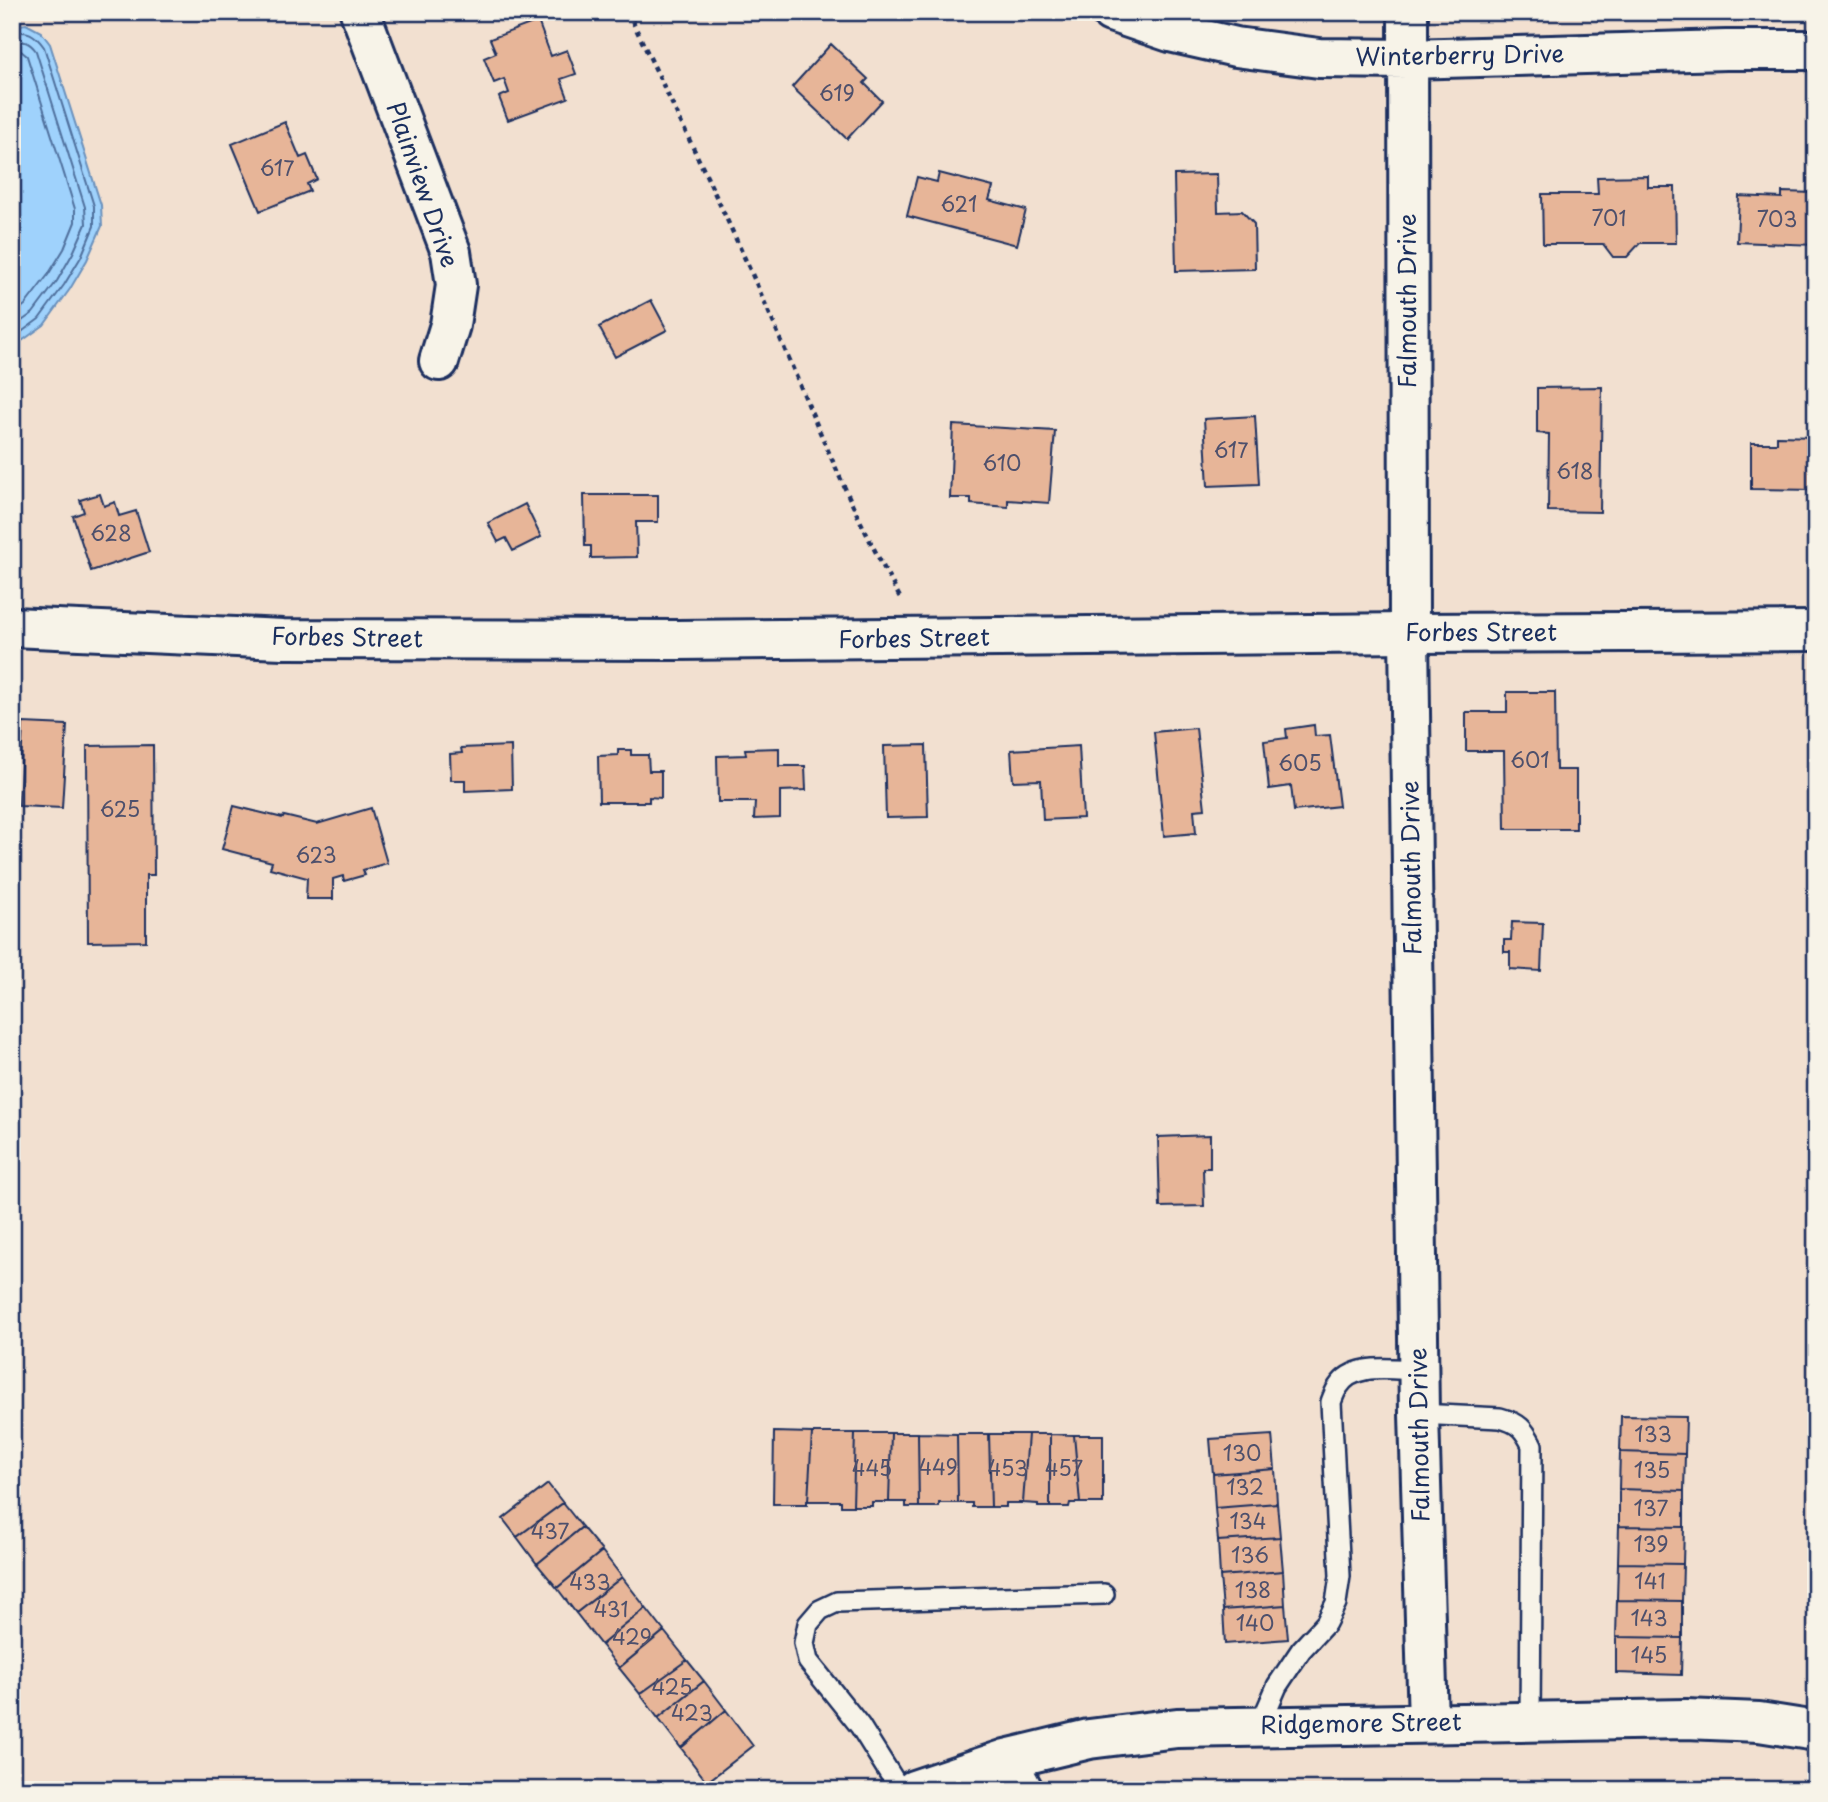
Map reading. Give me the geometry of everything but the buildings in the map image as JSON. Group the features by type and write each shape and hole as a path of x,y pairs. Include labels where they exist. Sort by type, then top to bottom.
{"street":[{"name":"Plainview Drive","path":"360,12 451,252 456,285 450,326 439,361"},
{"name":"Winterberry Drive","path":"1111,12 1170,32 1236,47 1319,58 1407,59 1816,50"},
{"name":"Falmouth Drive","path":"1408,12 1409,633 1419,1414 1428,1723"},
{"name":"Forbes Street","path":"12,627 283,639 677,640 1816,631"},
{"name":"Ridgemore Street","path":"915,1790 1015,1774 1089,1739 1177,1728 1698,1719 1759,1722 1816,1731"}],"lane":[{"path":"1259,1725 1277,1686 1301,1650 1326,1623 1336,1603 1340,1576 1331,1402 1338,1385 1353,1373 1367,1369 1419,1370"},
{"path":"1419,1414 1500,1418 1524,1430 1532,1446 1530,1721"},
{"path":"900,1790 860,1726 808,1661 804,1643 808,1624 820,1610 837,1602 1104,1594"}],"path":[{"path":"628,12 724,211 866,531 923,639"}],"water":[{"path":"26,24 41,32 50,44 101,205 102,226 87,260 44,325 12,348 12,26"}]}
